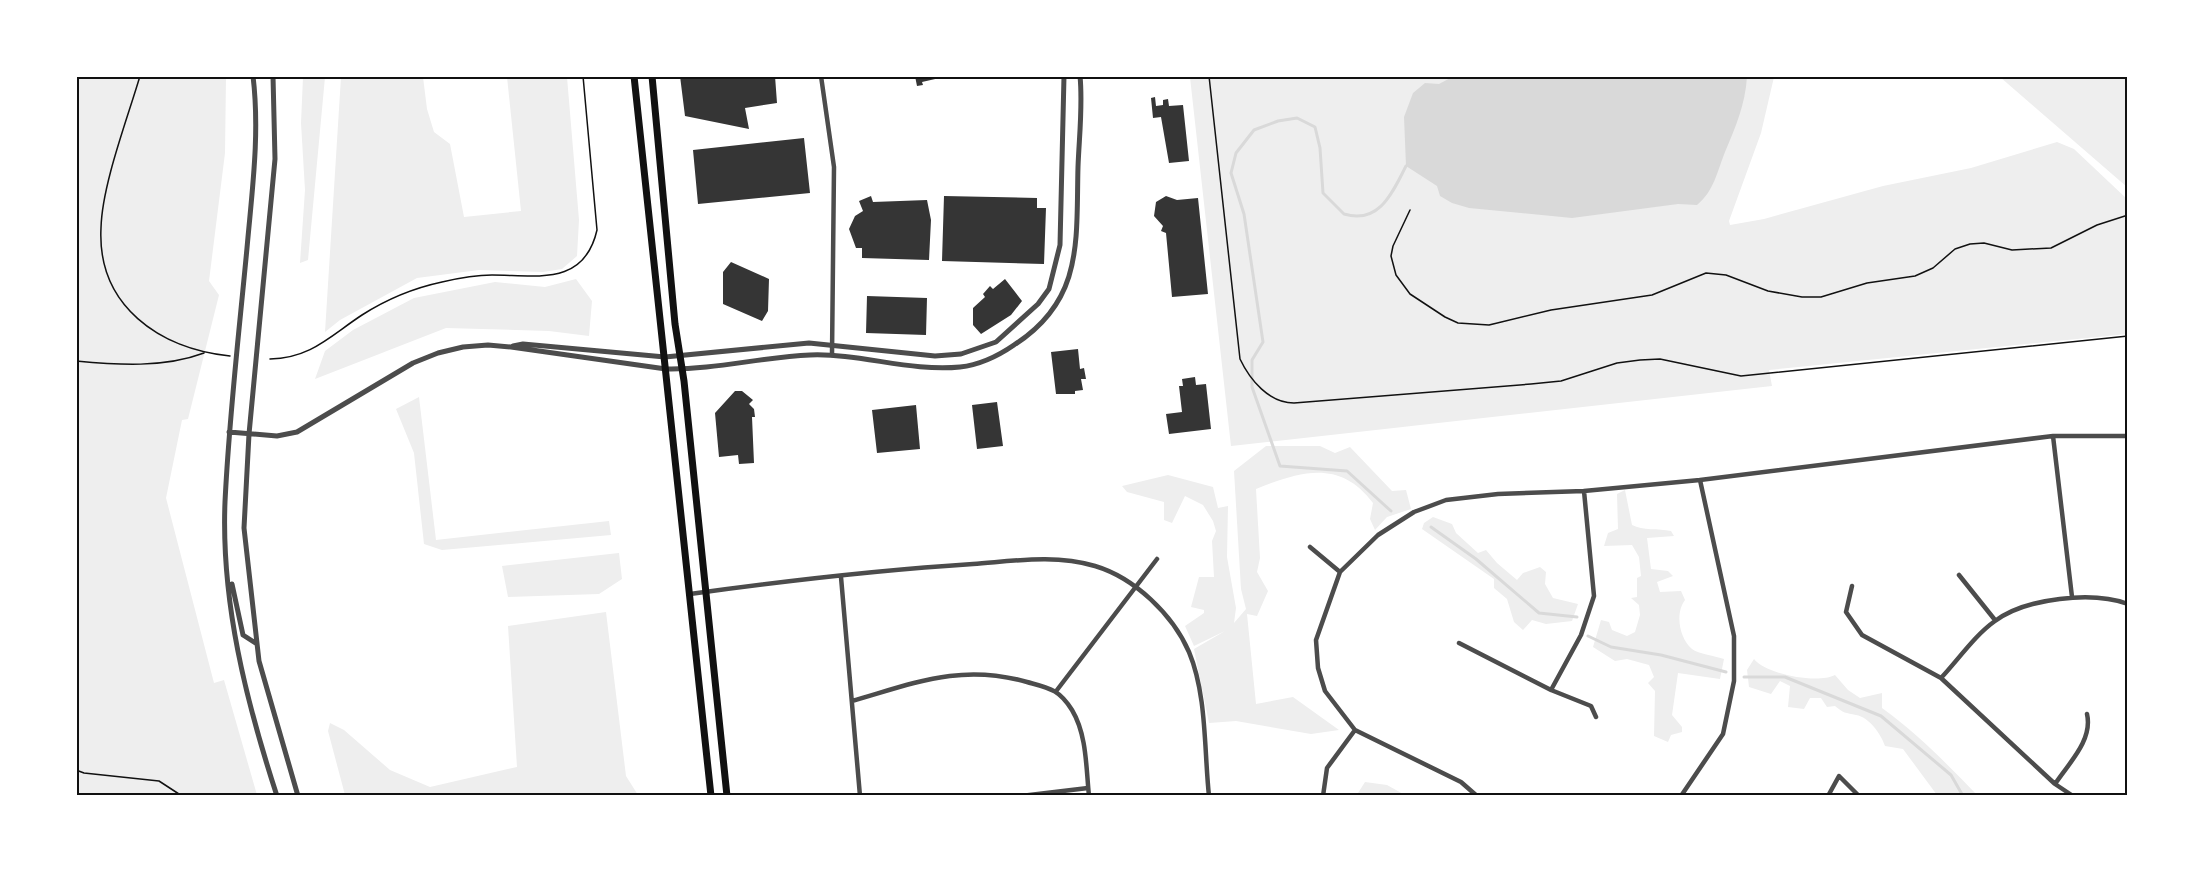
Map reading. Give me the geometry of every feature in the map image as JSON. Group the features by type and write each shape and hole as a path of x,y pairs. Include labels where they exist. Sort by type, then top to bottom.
{"main road":[{"path":"634,76 711,795"},
{"path":"652,76 727,795"}],"street":[{"path":"253,76 256,104 255,163 230,432 225,504 226,556 236,641 255,728 277,795"},
{"path":"273,76 275,159 249,434 244,528 257,645 277,729 298,795"},
{"path":"821,76 834,167 832,356"},
{"path":"511,346 523,344 665,357 809,343 934,356 961,354 996,342 1038,304 1049,290 1060,245 1064,76"},
{"path":"230,432 277,436 297,432 413,363 438,353 489,345 511,346 666,369 810,355 962,367 1002,353 1026,338 1050,314 1063,297 1071,272 1075,247 1080,76"},
{"path":"1477,795 1461,782 1355,730 1325,691 1318,668 1316,640 1340,572 1378,535 1414,513 1446,500 1498,494 1584,490 1700,480 2053,436 2127,436"},
{"path":"2053,436 2072,597"},
{"path":"1681,795 1723,734 1734,681 1734,636 1700,480"},
{"path":"1551,690 1581,635 1594,596 1584,490"},
{"path":"1310,547 1340,572"},
{"path":"226,556 243,634 257,645"},
{"path":"690,594 938,566 1056,558 1096,566 1136,586 1173,624 1194,668 1209,795"},
{"path":"1057,690 1157,559"},
{"path":"1959,576 1995,620"},
{"path":"841,577 860,795"},
{"path":"1852,586 1846,612 1862,635 1941,678 2055,784 2073,795"},
{"path":"1941,678 1995,620 2034,604 2072,597 2110,598 2127,604"},
{"path":"1459,643 1551,690 1591,706 1596,717"},
{"path":"852,700 942,675 998,673 1057,690 1073,711 1082,735 1089,795"},
{"path":"2055,784 2084,742 2090,726 2087,714"},
{"path":"1323,795 1328,768 1355,730"},
{"path":"1828,795 1839,776 1859,795"},
{"path":"1021,795 1088,788"}],"path":[{"path":"140,76 102,213 103,254 119,297 138,318 165,339 204,353 230,356"},
{"path":"270,359 286,359 307,353 382,303 423,286 468,277 550,277 577,264 592,246 597,230 583,76"},
{"path":"1209,76 1238,352 1242,364 1263,391 1274,400 1294,403 1561,381 1617,363 1640,360 1660,359 1741,376 2127,336"},
{"path":"1410,210 1393,246 1391,256 1396,274 1410,294 1444,317 1458,322 1489,325 1551,310 1652,296 1706,273 1726,275 1767,291 1802,297 1821,297 1867,283 1915,276 1934,268 1955,249 1970,244 1984,243 2012,250 2052,248 2097,225 2127,215"},
{"path":"76,361 115,365 184,361 204,353"},
{"path":"76,770 84,773 159,781 182,795"}],"shaded area":[{"path":"1454,76 1747,77 1739,115 1717,174 1707,194 1697,205 1678,204 1572,218 1469,208 1452,203 1440,196 1437,186 1406,166 1404,117 1413,93 1425,83 1439,84"},
{"path":"76,77 226,77 225,153 209,281 219,295 188,419 182,420 166,498 214,683 224,680 257,795 77,795"},
{"path":"303,77 325,77 308,260 300,263 305,190 301,123"},
{"path":"341,77 423,77 427,109 434,132 450,144 464,217 521,211 507,77 567,77 579,220 577,256 562,269 543,272 479,270 417,278 340,320 325,332"},
{"path":"1190,77 1774,77 1761,133 1729,221 1730,225 1764,219 1883,186 1971,168 2057,142 2074,149 2127,199 2127,334 1769,370 1772,386 1231,446"},
{"path":"2000,77 2127,77 2127,187"},
{"path":"576,279 592,301 589,336 549,331 446,328 315,379 325,351 353,330 414,298 495,282 545,287"},
{"path":"419,397 436,540 609,521 611,535 442,550 424,544 414,453 396,409"},
{"path":"1266,446 1320,446 1335,453 1350,447 1392,491 1406,490 1411,509 1387,517 1375,530 1370,519 1373,503 1360,489 1333,474 1304,474 1256,489 1260,558 1257,572 1268,591 1257,616 1247,614 1256,704 1293,697 1339,730 1311,734 1236,721 1209,723 1194,649 1225,631 1194,646 1185,626 1204,613 1204,610 1191,607 1199,577 1214,577 1212,541 1216,531 1213,521 1203,505 1185,496 1172,523 1164,520 1164,502 1127,492 1122,486 1168,475 1213,487 1218,508 1228,506 1227,557 1236,608 1234,623 1246,609 1241,589 1234,471"},
{"path":"1625,490 1632,525 1671,531 1674,536 1647,538 1651,569 1668,571 1673,576 1657,582 1660,592 1681,591 1685,600 1679,618 1684,639 1695,651 1724,659 1720,679 1678,673 1672,715 1682,727 1682,732 1671,735 1668,742 1654,736 1655,691 1648,683 1654,677 1649,665 1627,659 1615,661 1593,647 1601,620 1609,622 1612,630 1627,636 1635,632 1640,615 1639,605 1631,598 1637,597 1637,578 1641,576 1639,557 1632,545 1604,546 1608,533 1618,529 1617,494"},
{"path":"1433,517 1452,524 1456,533 1478,553 1486,550 1517,580 1523,573 1540,567 1546,572 1545,584 1553,598 1578,604 1572,621 1546,624 1532,620 1523,630 1514,622 1507,599 1494,588 1494,579 1422,529 1424,523"},
{"path":"619,553 622,579 599,594 508,597 502,566"},
{"path":"606,612 626,776 638,795 345,795 328,731 330,723 344,730 390,770 430,787 517,767 508,626"},
{"path":"1754,659 1770,670 1793,676 1817,679 1835,675 1848,690 1860,698 1882,693 1882,708 1920,739 1977,795 1937,795 1903,749 1885,746 1874,727 1861,716 1845,712 1835,706 1827,707 1821,698 1810,698 1804,709 1788,707 1790,686 1780,681 1771,694 1749,687 1747,670"},
{"path":"1365,782 1387,785 1405,795 1338,795 1337,793 1358,793"}],"building":[{"path":"680,76 775,76 777,103 745,108 749,129 685,116"},
{"path":"915,76 944,77 922,82 923,85 917,86"},
{"path":"1155,97 1156,106 1163,105 1163,100 1168,99 1169,106 1183,105 1189,161 1169,163 1161,117 1153,118 1151,98"},
{"path":"804,138 810,193 698,204 693,150"},
{"path":"871,196 873,202 927,200 931,220 929,260 862,258 862,248 856,248 849,229 855,216 863,211 859,201"},
{"path":"944,196 1037,198 1037,208 1046,208 1044,264 942,261"},
{"path":"1166,196 1177,200 1198,198 1208,294 1172,297 1166,233 1161,231 1163,226 1154,216 1156,202"},
{"path":"731,262 769,279 768,311 762,321 723,304 723,272"},
{"path":"1005,279 1022,301 1011,315 981,334 973,325 973,308 985,297 983,294 990,286 993,289"},
{"path":"867,296 927,298 926,335 866,333"},
{"path":"1078,349 1080,369 1084,368 1086,379 1081,379 1083,390 1075,391 1075,394 1056,394 1051,352"},
{"path":"1195,377 1196,385 1206,384 1211,429 1169,434 1166,414 1182,412 1179,386 1183,386 1182,379"},
{"path":"735,391 742,391 753,400 749,404 754,409 755,417 752,417 754,463 739,464 738,455 719,457 715,413"},
{"path":"997,402 1003,446 977,449 972,405"},
{"path":"916,405 920,449 877,453 872,410"}],"waterway":[{"path":"1391,511 1347,471 1280,466 1252,387 1252,360 1263,342 1244,214 1231,173 1236,153 1254,130 1278,121 1297,118 1315,127 1320,148 1323,193 1344,214 1367,215 1384,204 1406,166"},
{"path":"1431,527 1476,559 1539,613 1577,617"},
{"path":"1588,636 1611,647 1661,655 1726,672"},
{"path":"1744,677 1785,677 1881,716 1951,775 1963,796"}]}
